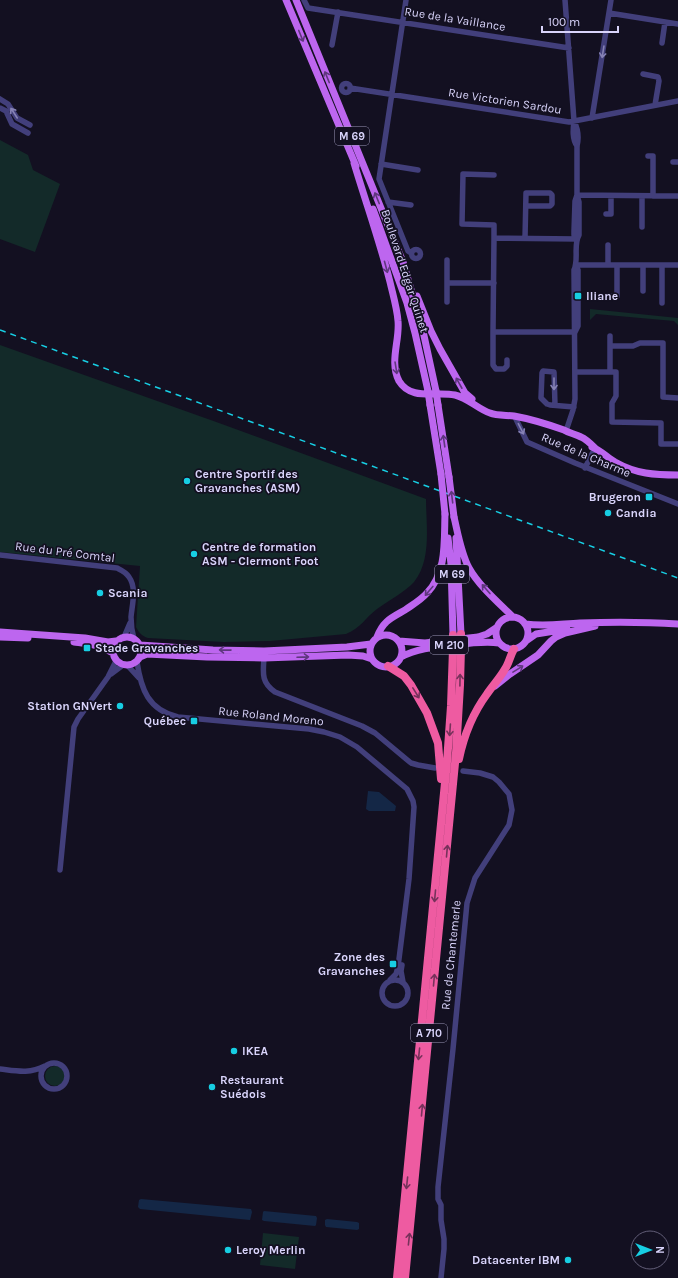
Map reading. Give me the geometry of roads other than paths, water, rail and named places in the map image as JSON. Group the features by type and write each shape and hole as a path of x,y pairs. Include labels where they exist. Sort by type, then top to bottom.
{"highway":[{"name":"A 710","path":"405,1278 458,723 457,635"},
{"name":"A 710","path":"397,1278 440,844 457,649"},
{"path":"452,789 469,724 487,693 506,668 514,649"},
{"path":"388,666 404,676 411,685 427,713 438,743 441,778 439,800 440,844"}],"main road":[{"name":"Boulevard Edgar Quinet","path":"286,0 379,222 416,333 428,391 441,474 457,635"},
{"name":"Boulevard Edgar Quinet","path":"296,0 407,273 423,331 436,391 454,518"},
{"path":"354,163 377,232 395,301 398,320 395,360 396,371 400,381 408,390 418,394 456,395 491,414 515,417"},
{"path":"407,273 431,331 465,392 480,405 500,414"},
{"name":"Rue de la Charme","path":"515,417 538,421 566,431 579,441 595,448 614,462 637,472"},
{"path":"637,472 678,471"},
{"path":"637,472 652,475 678,475"},
{"path":"372,659 370,649 371,644 377,637 380,628 386,622 420,600 435,583 440,574 443,563 445,514"},
{"path":"454,518 461,545 474,576 490,595 513,617 525,624 528,632 526,641"},
{"name":"M 69","path":"454,518 458,563 457,635"},
{"path":"513,617 503,620 496,628 496,639 506,648 514,649 518,648 536,634 603,623"},
{"path":"525,624 546,626 579,623 646,622 678,624"},
{"path":"487,693 510,674 538,655 556,637 565,633 603,623"},
{"name":"M 210","path":"399,641 425,643 478,637 487,634 496,628"},
{"path":"0,632 85,638 108,642 116,641 124,637 134,639 140,645 141,653 139,659"},
{"path":"0,637 87,644 106,649 112,654 116,661 126,665 147,654 264,658 348,655 362,656 372,659 379,665 388,666 398,661 402,652 399,641 386,635 377,637"},
{"path":"112,654 112,649 116,641"},
{"name":"M 210","path":"400,657 413,651 425,648 486,641 499,643"},
{"path":"140,645 213,650 264,651 347,647 371,644"}],"street":[{"name":"Rue de la Vaillance","path":"304,0 308,8 569,48"},
{"path":"406,0 379,179 408,251 411,253"},
{"path":"565,0 574,121 577,127 577,195 579,202 579,235 577,239 576,265 574,270 574,407 566,431"},
{"path":"592,118 611,0"},
{"path":"332,45 338,12"},
{"path":"609,12 678,24"},
{"path":"662,43 665,22"},
{"path":"643,74 658,77 659,81 655,105"},
{"name":"Rue Victorien Sardou","path":"350,88 569,122 678,101"},
{"path":"0,100 8,104 17,118 30,125"},
{"path":"0,108 6,111 12,124 28,133"},
{"path":"648,156 653,156 653,196"},
{"path":"381,164 418,170"},
{"path":"494,175 463,174 462,224 494,225 493,365 496,369 504,369 507,366 507,360"},
{"path":"525,238 526,193 550,193 552,195 552,204 550,206 526,206"},
{"path":"577,195 678,196"},
{"path":"606,214 611,214 611,196"},
{"path":"642,196 642,227"},
{"path":"388,202 412,205"},
{"path":"494,238 577,239"},
{"path":"608,245 608,265"},
{"path":"447,260 447,302"},
{"path":"576,265 678,265"},
{"path":"608,296 617,296 617,265"},
{"path":"643,265 643,291"},
{"path":"662,265 662,303"},
{"path":"447,282 494,283"},
{"path":"493,332 575,332"},
{"path":"610,336 610,372"},
{"path":"610,346 634,346 640,343 663,343 663,397 678,398"},
{"path":"555,406 554,372 543,371 541,398 547,404 555,406 574,407"},
{"path":"575,372 616,372 616,396 612,403 612,422 661,423 661,444 678,444"},
{"name":"Rue de la Charme","path":"515,417 527,442 585,468 678,504"},
{"path":"585,468 595,448"},
{"name":"Rue du Pré Comtal","path":"0,555 116,568 124,572 129,576 132,582 133,599 131,619 134,639"},
{"name":"Rue du Pré Comtal","path":"124,637 131,619"},
{"path":"264,658 264,681 268,687 275,692 362,726 375,733 411,763 435,768"},
{"path":"139,659 139,678"},
{"path":"60,870 74,727 108,677 116,661"},
{"path":"108,677 126,665 139,678"},
{"name":"Rue Roland Moreno","path":"139,678 151,701 157,708 170,715 309,729 340,737 357,747 407,789 413,801 414,814 409,879 401,949"},
{"name":"Rue de Chantemerle","path":"441,1278 444,1239 441,1220 441,1205 438,1199 438,1187 467,903 474,878 509,825 512,810 508,794 493,777 480,772 462,771"},
{"path":"390,980 397,979 403,982 408,988 407,999 402,1004 394,1006 386,1003 382,993 384,986 398,971 401,949"},
{"path":"401,949 401,971 403,982"},
{"path":"0,1069 28,1072 56,1063 64,1066 67,1073 66,1081 61,1086 54,1088 47,1086 42,1080 28,1072"},
{"path":"42,1080 42,1071 47,1065"}],"water":[{"path":"368,791 379,792 396,806 395,811 369,811 366,809"},
{"path":"139,1200 251,1209 252,1212 250,1220 140,1209 138,1207"},
{"path":"264,1211 316,1216 316,1225 264,1221 262,1220"},
{"path":"325,1220 357,1222 359,1223 359,1229 326,1227"}],"railway":[{"path":"0,330 678,578"}],"place":[{"name":"Iliane","path":"578,296"},
{"name":"Centre Sportif des Gravanches (ASM)","path":"187,481"},
{"name":"Brugeron","path":"649,497"},
{"name":"Candia","path":"608,513"},
{"name":"Centre de formation ASM - Clermont Foot","path":"194,554"},
{"name":"Scania","path":"100,593"},
{"name":"Stade Gravanches","path":"87,648"},
{"name":"Station GNVert","path":"120,706"},
{"name":"Québec","path":"194,721"},
{"name":"Zone des Gravanches","path":"393,964"},
{"name":"IKEA","path":"234,1051"},
{"name":"Restaurant Suédois","path":"212,1087"},
{"name":"Leroy Merlin","path":"228,1250"},
{"name":"Datacenter IBM","path":"568,1260"}]}
